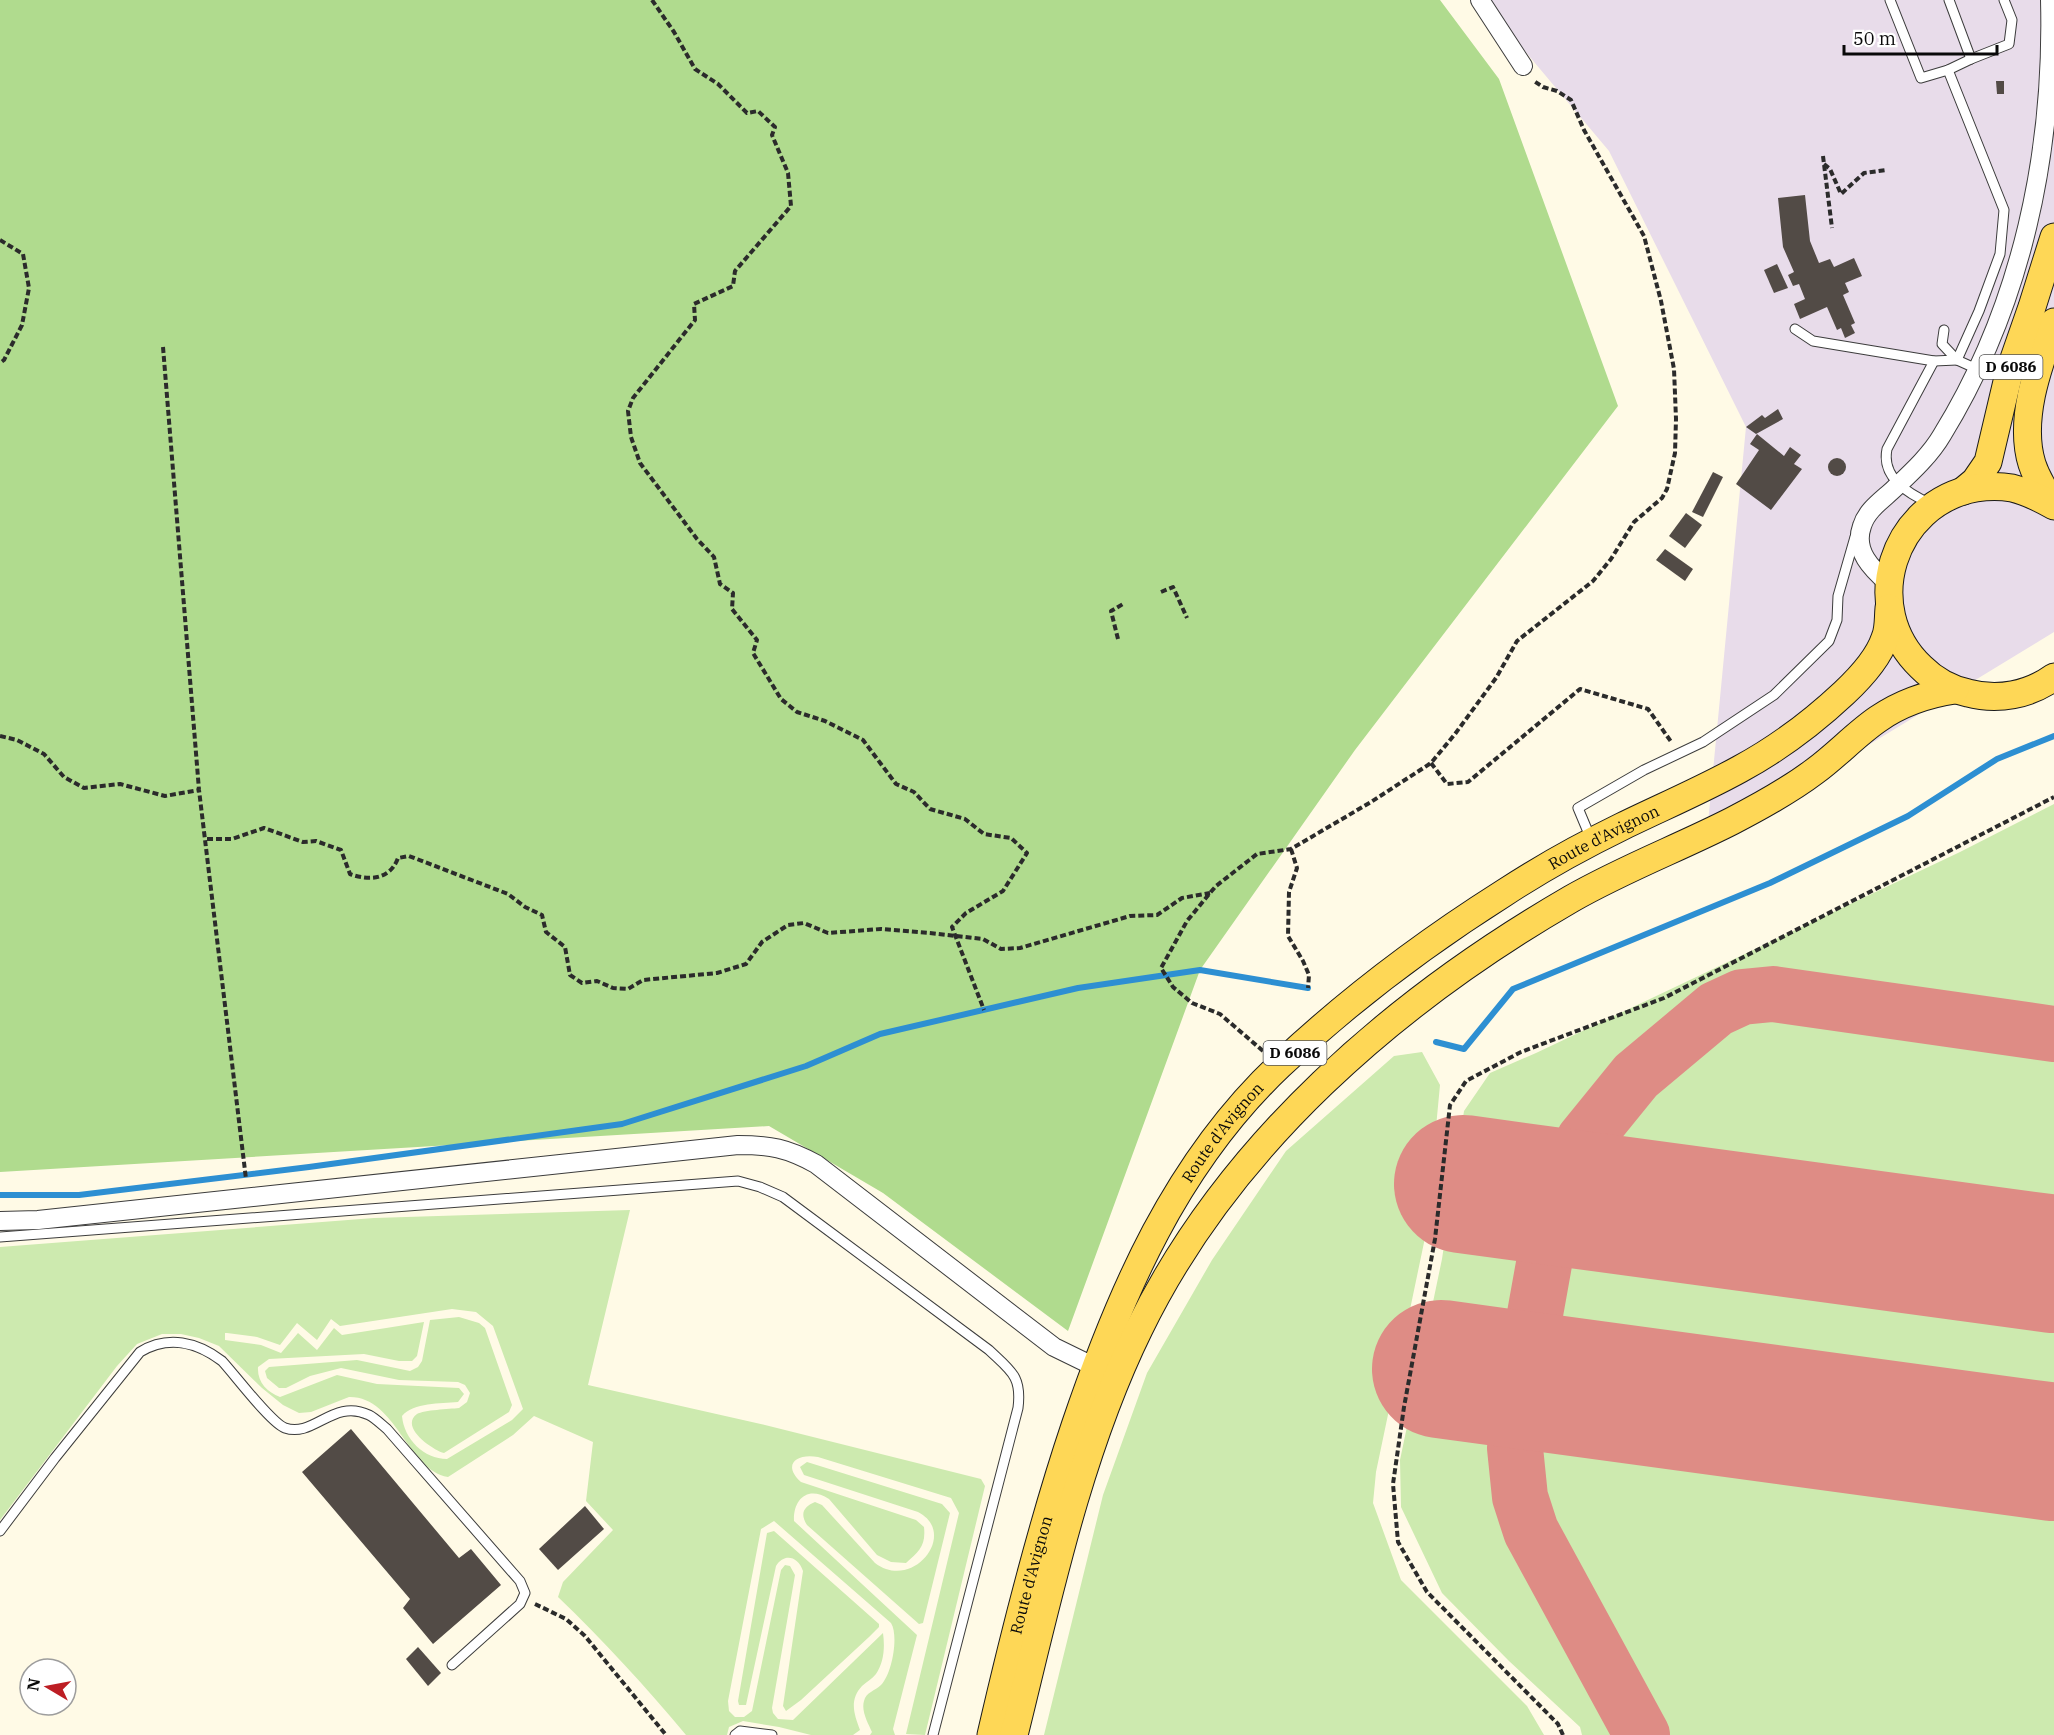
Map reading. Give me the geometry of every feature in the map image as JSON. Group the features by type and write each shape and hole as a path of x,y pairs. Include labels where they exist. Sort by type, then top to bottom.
{"main road":[{"name":"D 6086","path":"1963,491 1975,482 1988,462 2009,373 2054,237"},
{"name":"D 6086","path":"2054,322 2033,383 2029,426 2031,462 2039,483 2054,506"},
{"path":"1963,491 1986,487 2010,488 2033,494 2054,506"},
{"name":"Route d'Avignon","path":"991,1735 1048,1511 1095,1367 1157,1226 1184,1180 1249,1096 1280,1065 1377,983 1452,927 1564,855 1741,769 1805,727 1828,708 1866,670 1887,636 1889,596 1896,550 1912,525 1933,505 1963,491"},
{"path":"1889,596 1897,635 1911,658 1931,677 1955,690 1984,697 2014,695 2043,685 2054,677"},
{"name":"Route d'Avignon","path":"1014,1735 1075,1500 1121,1371 1139,1329 1170,1271 1220,1197 1263,1145 1330,1075 1428,995 1507,940 1599,884 1730,822 1787,790 1815,771 1882,716 1913,701 1955,690"}],"street":[{"path":"1480,0 1523,66"},
{"path":"1889,596 1862,552 1859,536 1865,519 1876,506 1937,444 1977,369 2010,290 2040,185 2047,142 2050,96 2050,0"},
{"path":"0,1221 38,1220 738,1145 766,1145 795,1152 816,1164 1054,1347 1095,1367"}],"lane":[{"path":"1890,0 1921,78 1948,70 2009,44 2012,20 2004,0"},
{"path":"1948,0 1971,59"},
{"path":"1948,70 2004,210 2000,254 1957,360"},
{"path":"1795,329 1813,341 1934,361 1957,360"},
{"path":"1944,330 1942,344 1957,360 1977,369"},
{"path":"1933,505 1910,494 1899,484 1887,467 1885,458 1887,449 1934,361"},
{"path":"1592,842 1578,808 1644,770 1703,742 1774,695 1830,641 1837,620 1838,596 1851,550 1865,519"},
{"path":"0,1237 738,1182 760,1187 783,1197 989,1350 1018,1381 1020,1393 1018,1408 933,1735"},
{"path":"0,1531 140,1352 159,1343 190,1344 212,1353 222,1361 274,1421 286,1428 297,1429 311,1426 334,1413 347,1410 370,1416 387,1429 520,1581 525,1593 520,1604 452,1665"},
{"path":"735,1735 740,1731 772,1735"}],"path":[{"path":"652,0 695,69 718,84 747,113 758,111 775,127 772,135 788,173 791,206 735,270 733,286 694,304 695,320 633,398 628,411 631,437 640,463 697,538 714,556 720,584 733,593 732,609 757,640 753,653 781,699 797,712 825,721 863,740 896,784 914,792 930,808 965,819 984,834 1011,838 1027,854 1003,891 966,913 952,927 984,1010"},
{"path":"1280,1065 1220,1014 1192,1003 1173,987 1161,968 1187,921 1216,886 1257,854 1291,849 1371,802 1431,763 1496,678 1517,641 1593,581 1611,559 1634,522 1662,498 1673,467 1676,419 1674,369 1661,301 1644,236 1584,130 1571,100 1557,91 1543,87 1523,66"},
{"path":"1823,156 1832,228"},
{"path":"1824,164 1830,169 1841,194 1864,173 1886,170"},
{"path":"0,240 23,254 28,288 22,325 4,360 0,363"},
{"path":"163,347 200,790 247,1189"},
{"path":"1161,592 1173,587 1187,618"},
{"path":"1118,639 1111,611 1123,604"},
{"path":"1431,763 1447,784 1468,782 1580,689 1648,709 1679,753"},
{"path":"0,736 17,740 44,754 64,777 84,788 120,784 165,796 200,790"},
{"path":"1563,1735 1558,1724 1427,1592 1398,1542 1393,1485 1404,1407 1435,1239 1450,1105 1466,1081 1512,1057 1664,998 2054,797"},
{"path":"207,839 232,839 264,828 303,842 316,841 341,850 350,874 363,879 385,876 394,868 398,858 409,856 508,894 525,908 542,915 546,932 565,947 570,975 582,982 597,981 613,988 628,989 643,980 717,973 746,964 762,942 788,925 804,923 828,933 881,929 955,935 983,939 1001,949 1020,948 1130,916 1157,915 1182,898 1210,893"},
{"path":"1291,849 1297,868 1289,892 1288,936 1309,975 1308,988"},
{"path":"523,1598 566,1619 585,1636 666,1735"}],"shaded area":[{"path":"1482,0 2054,0 2054,632 1706,844 1746,427 1609,151"}],"green space":[{"path":"0,0 1440,0 1499,79 1618,406 1355,750 1200,970 1068,1331 883,1193 769,1126 0,1172"},
{"path":"2054,804 2054,1735 1582,1735 1580,1727 1509,1661 1442,1593 1401,1507 1400,1460 1442,1259 1464,1111 1490,1073 1960,852"},
{"path":"1422,1052 1440,1085 1426,1233 1376,1472 1373,1503 1401,1580 1527,1706 1544,1735 1044,1735 1103,1495 1147,1373 1212,1260 1286,1151 1394,1056"},
{"path":"630,1210 588,1385 765,1425 981,1479 985,1486 925,1735 906,1734 959,1513 951,1498 818,1457 803,1457 794,1462 792,1466 795,1476 801,1482 916,1520 924,1527 923,1544 915,1555 906,1563 891,1562 877,1555 829,1499 815,1493 803,1496 794,1513 794,1521 917,1635 893,1729 895,1735 870,1735 872,1732 863,1709 865,1698 885,1680 891,1664 894,1637 891,1623 774,1521 761,1529 728,1701 729,1711 735,1717 744,1717 752,1711 781,1570 785,1565 790,1566 795,1575 773,1713 778,1719 793,1720 883,1633 884,1649 881,1664 876,1674 862,1686 855,1697 855,1713 860,1730 853,1735 811,1735 743,1721 729,1727 727,1735 686,1735 624,1664 558,1597 563,1582 613,1530 586,1501 593,1442 534,1416 513,1435 448,1477 434,1472 422,1461 379,1408 365,1400 349,1397 311,1412 299,1413 283,1405 262,1388 219,1346 181,1334 162,1334 137,1344 117,1366 0,1520 0,1247 374,1218","holes":["452,1309 476,1312 493,1326 523,1409 512,1420 447,1459 431,1456 417,1446 411,1440 402,1416 407,1411 420,1406 458,1402 464,1394 459,1388 377,1384 337,1375 280,1397 264,1386 258,1372 258,1367 269,1359 364,1354 399,1361 412,1361 417,1356 424,1322 342,1335 334,1328 317,1350 298,1333 281,1353 261,1345 225,1340 225,1333 227,1333 257,1337 280,1345 297,1323 317,1340 331,1319 340,1326"]},
{"path":"459,1317 479,1323 485,1328 512,1405 509,1412 444,1453 420,1437 412,1425 413,1419 420,1413 459,1408 467,1402 470,1393 465,1385 458,1382 399,1380 341,1368 310,1376 286,1388 279,1388 267,1378 265,1371 269,1367 357,1360 410,1371 418,1367 422,1361 430,1320"},
{"path":"807,1462 942,1504 950,1513 923,1623 919,1624 807,1525 803,1514 805,1509 815,1502 822,1505 875,1563 889,1570 904,1570 916,1565 926,1556 932,1545 934,1533 929,1521 918,1512 804,1475 800,1467"},
{"path":"774,1531 879,1624 879,1627 869,1637 786,1711 783,1706 803,1571 798,1562 791,1558 783,1559 776,1566 746,1705 739,1705 738,1701 767,1533"}],"building":[{"path":"1996,81 2004,81 2004,94 1997,94"},
{"path":"1805,195 1810,241 1819,263 1830,259 1834,267 1854,258 1862,276 1845,283 1849,292 1843,295 1855,323 1851,325 1855,333 1845,338 1841,328 1837,330 1827,307 1800,319 1794,304 1805,299 1799,284 1793,286 1788,275 1794,272 1783,247 1778,198"},
{"path":"1777,264 1788,288 1774,293 1764,270"},
{"path":"1778,409 1783,419 1756,434 1746,427 1762,415 1765,418"},
{"path":"1757,434 1784,456 1790,447 1801,455 1794,464 1802,469 1771,510 1736,484 1759,450 1750,444"},
{"path":"1837,458 1843,461 1846,467 1843,473 1837,476 1831,473 1828,467 1831,461"},
{"path":"1713,472 1723,477 1703,517 1692,512"},
{"path":"1686,513 1702,525 1685,548 1669,536"},
{"path":"1665,549 1693,569 1685,581 1656,560"},
{"path":"351,1429 459,1558 471,1549 501,1585 433,1644 403,1608 410,1599 302,1472"},
{"path":"585,1506 604,1529 558,1570 539,1549"},
{"path":"418,1647 441,1673 428,1686 406,1659"}],"waterway":[{"path":"1436,1042 1464,1049 1513,989 1770,883 1908,816 1997,759 2054,736"},
{"path":"0,1195 79,1195 309,1167 622,1124 806,1066 880,1034 1078,988 1200,970 1308,988"}],"taxiway":[{"path":"1642,1735 1531,1531 1520,1497 1515,1448 1523,1381 1556,1197 1584,1140 1636,1076 1716,1009 1742,997 1773,994 2054,1034"}],"runway":[{"path":"1463,1184 2054,1264"},
{"path":"1441,1369 2054,1452"}]}
